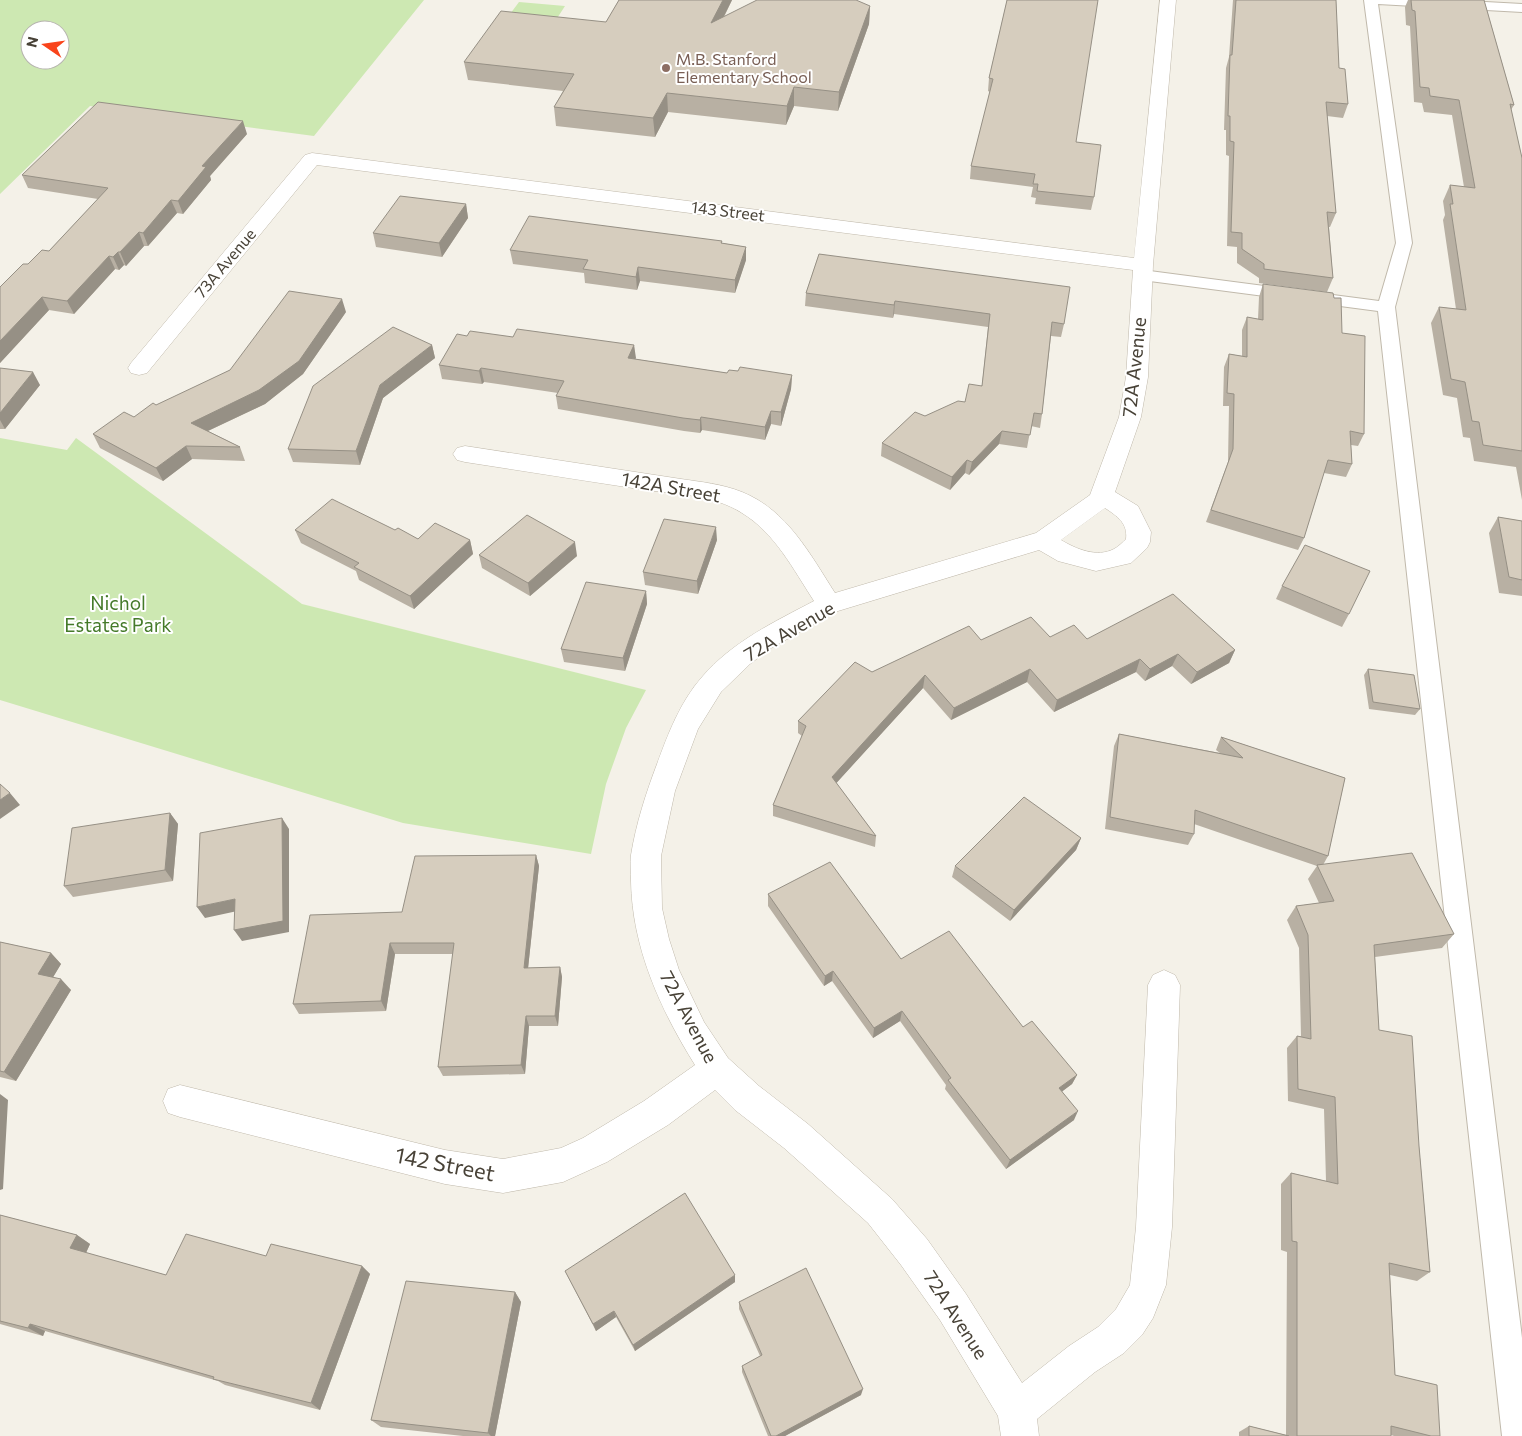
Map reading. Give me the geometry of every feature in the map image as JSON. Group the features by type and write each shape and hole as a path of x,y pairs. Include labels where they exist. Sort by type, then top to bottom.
{"street":[{"name":"72A Avenue","path":"1164,986 1154,1227 1148,1285 1140,1305 1129,1322 1111,1340 1082,1359 1018,1424 953,1306 914,1252 880,1211 796,1136 748,1098 716,1069 689,1024 664,973 653,939 647,908 646,856 661,791 686,726 711,685 741,657 762,642 830,604 1042,540 1074,520 1100,500 1130,417 1136,377 1143,270 1168,0"},
{"name":"143 Street","path":"312,159 1143,270"},
{"name":"73A Avenue","path":"139,368 312,159"},
{"name":"142A Street","path":"465,454 681,487 716,493 735,499 768,519 780,530 830,604"},
{"path":"1042,540 1067,555 1096,562 1122,557 1138,542 1139,532 1130,512 1102,495"},
{"name":"142 Street","path":"180,1101 445,1167 503,1176 563,1165 595,1150 656,1113 716,1069"}],"lane":[{"path":"1371,0 1404,243 1386,307 1518,1436"},
{"path":"1377,0 1522,8"},
{"path":"1143,270 1386,307"}],"green space":[{"path":"0,0 424,0 314,136 90,106 0,194"},
{"path":"519,2 565,6 554,23 507,18"},
{"name":"Nichol Estates Park","path":"0,438 67,450 76,438 302,604 646,690 626,728 606,784 591,854 403,823 0,700"}],"building":[{"path":"619,0 723,0 711,23 757,0 856,0 870,6 839,92 794,87 787,106 667,93 653,118 554,107 574,74 464,62 501,11 606,22"},
{"path":"1007,0 1098,0 1076,142 1101,145 1094,197 1037,191 1038,184 1033,184 1035,174 971,166 993,79 989,78"},
{"path":"1236,0 1336,0 1339,68 1345,69 1348,104 1326,102 1336,213 1327,212 1333,278 1264,269 1264,264 1242,249 1242,233 1231,232 1234,142 1230,141 1230,116 1228,116 1230,55 1232,55"},
{"path":"1411,0 1484,0 1514,105 1510,104 1522,158 1522,451 1483,445 1479,422 1472,421 1465,382 1451,379 1439,307 1466,310 1450,204 1453,204 1450,185 1475,188 1459,100 1430,96 1429,88 1420,87 1415,11 1412,10"},
{"path":"98,102 243,121 202,166 206,167 178,201 171,200 143,233 139,232 113,257 109,256 67,301 42,297 0,341 0,287 23,264 28,264 42,250 49,251 108,188 22,175"},
{"path":"400,196 466,204 439,243 373,233"},
{"path":"529,216 722,241 721,243 746,247 735,280 638,267 636,277 583,269 588,260 510,250"},
{"path":"819,254 1070,287 1064,324 1052,322 1042,414 1034,413 1030,435 1002,431 972,462 967,460 952,477 882,443 915,412 925,416 958,401 965,402 969,384 982,386 990,314 895,301 894,305 806,293"},
{"path":"1263,284 1333,293 1334,298 1341,298 1342,333 1365,336 1364,434 1350,431 1352,464 1328,460 1304,538 1211,510 1233,449 1234,394 1227,393 1229,354 1247,357 1247,317 1263,320"},
{"path":"289,291 342,299 299,361 259,390 191,423 240,447 186,446 156,468 93,434 124,412 134,417 153,403 156,405 230,370"},
{"path":"393,327 432,345 380,385 356,451 288,449 313,386"},
{"path":"517,329 634,345 628,358 727,373 729,370 738,371 740,367 792,375 781,412 771,411 765,427 701,417 700,420 683,418 556,396 564,381 481,368 479,371 439,365 457,334 467,336 470,331 513,337"},
{"path":"0,368 33,372 0,413"},
{"path":"332,499 395,530 398,528 418,539 435,523 470,540 410,596 354,567 359,563 295,530"},
{"path":"527,515 575,542 528,583 479,555"},
{"path":"1498,517 1522,521 1522,580 1509,577"},
{"path":"664,519 716,527 697,581 643,572"},
{"path":"1305,545 1370,571 1349,614 1282,586"},
{"path":"586,582 646,591 623,658 561,649"},
{"path":"1173,594 1235,650 1197,672 1178,654 1150,669 1140,659 1057,700 1030,669 954,708 925,675 832,777 876,836 773,805 806,726 798,721 855,662 872,672 969,626 981,640 1031,617 1050,637 1074,625 1087,639"},
{"path":"1368,669 1414,675 1420,709 1373,702"},
{"path":"1119,734 1243,758 1221,737 1345,778 1328,856 1195,810 1194,834 1110,817"},
{"path":"0,784 10,793 0,800"},
{"path":"1024,797 1081,838 1014,910 955,866"},
{"path":"170,813 165,870 64,886 72,828"},
{"path":"282,818 283,921 234,930 235,899 197,907 200,833"},
{"path":"1412,853 1454,934 1374,945 1379,1030 1412,1036 1430,1272 1389,1263 1395,1375 1437,1385 1440,1436 1431,1436 1391,1426 1391,1436 1297,1436 1297,1242 1292,1241 1291,1173 1338,1184 1335,1097 1298,1089 1297,1036 1311,1039 1308,935 1296,906 1334,901 1317,865"},
{"path":"536,855 524,968 560,967 555,1016 526,1016 521,1065 438,1067 454,943 390,943 381,1001 293,1004 310,915 402,912 415,856"},
{"path":"830,862 901,959 949,931 1023,1027 1032,1021 1077,1075 1059,1088 1078,1111 1010,1160 948,1080 951,1078 902,1011 874,1028 833,971 825,976 768,894"},
{"path":"0,942 51,953 38,974 61,979 4,1072 0,1071"},
{"path":"685,1193 735,1275 633,1345 614,1311 593,1324 565,1271"},
{"path":"0,1215 77,1235 70,1248 166,1275 186,1234 266,1256 271,1244 362,1266 311,1403 213,1379 214,1377 30,1324 28,1328 0,1321"},
{"path":"806,1268 863,1389 776,1436 771,1436 742,1366 762,1355 739,1302"},
{"path":"406,1281 515,1292 488,1433 371,1420"},
{"path":"1249,1426 1289,1436 1249,1436"}],"place":[{"name":"M.B. Stanford Elementary School","path":"666,68"}]}
